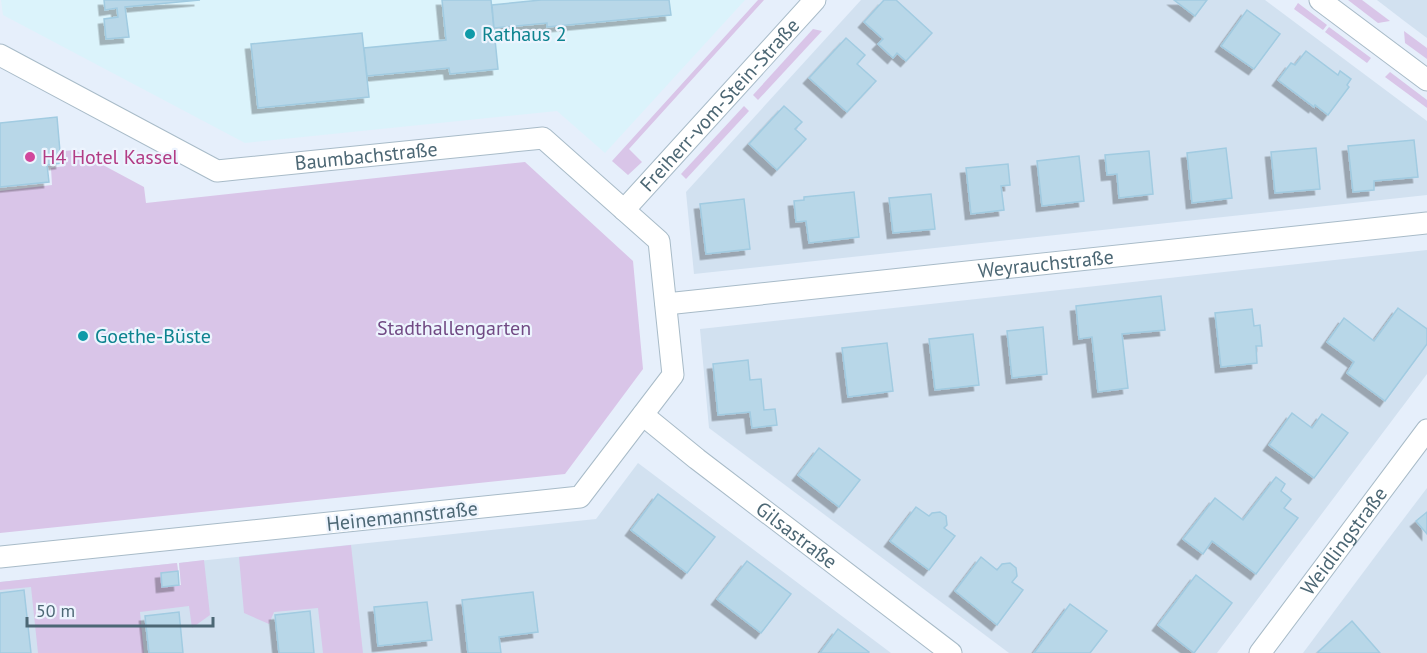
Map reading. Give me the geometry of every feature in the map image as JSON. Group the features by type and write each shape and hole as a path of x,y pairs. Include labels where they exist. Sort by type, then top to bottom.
{"street":[{"name":"Freiherr-vom-Stein-Straße","path":"624,210 815,0"},
{"path":"1320,0 1427,80"},
{"name":"Baumbachstraße","path":"0,56 217,171 543,138 659,241 666,304"},
{"name":"Weyrauchstraße","path":"666,304 1427,223"},
{"name":"Heinemannstraße","path":"0,557 580,497 673,375 666,304"},
{"name":"Gilsastraße","path":"643,415 951,653"},
{"name":"Weidlingstraße","path":"1260,653 1427,430"}],"shaded area":[{"path":"1,0 745,0 605,153 557,111 245,143 3,15"},
{"path":"861,0 1265,0 1427,121 1427,195 694,274 686,192"},
{"path":"1377,0 1427,0 1427,38 1403,20"},
{"path":"1427,250 1427,374 1217,653 1009,653 709,428 700,329"},
{"path":"638,463 891,653 0,653 0,582 177,563 178,571 161,573 162,586 181,585 179,563 596,519"},
{"path":"1427,488 1427,653 1303,653 1380,550"}],"green space":[{"path":"758,0 764,0 629,149 642,162 628,175 612,161"},
{"path":"1348,0 1362,0 1390,21 1378,23"},
{"path":"1298,3 1327,25 1323,30 1294,9"},
{"path":"1329,27 1371,58 1367,63 1325,32"},
{"path":"813,29 822,31 758,100 753,95"},
{"path":"1404,31 1427,48 1427,59 1405,43"},
{"path":"1390,72 1427,100 1427,108 1385,77"},
{"path":"744,106 749,111 686,179 681,174"},
{"name":"Stadthallengarten","path":"75,150 144,187 146,203 525,162 633,261 643,369 565,474 0,533 0,191 52,185 51,168 65,166 64,151"},
{"path":"351,545 363,653 323,653 318,608 274,612 269,624 244,613 239,557"},
{"path":"204,560 210,615 192,628 189,606 140,612 144,653 38,653 31,587 0,590 0,582 177,563 178,571 161,573 162,586 181,585 179,563"}],"building":[{"path":"104,0 200,0 125,7 129,37 106,39 104,19 118,17 117,8 105,10"},
{"name":"Rathaus 2","path":"442,0 491,0 498,69 450,74 449,68 367,76 364,48 446,40"},
{"path":"541,0 669,0 671,15 547,27 547,23 494,28 492,5"},
{"path":"884,0 896,0 932,33 906,61 897,53 893,58 878,44 883,39 864,22"},
{"path":"1174,0 1207,0 1195,16"},
{"path":"1247,10 1280,34 1254,69 1221,46"},
{"path":"362,33 369,97 258,108 251,44"},
{"path":"846,38 865,55 857,64 876,81 847,112 809,78"},
{"path":"1306,51 1338,75 1340,71 1351,79 1347,85 1349,87 1328,115 1278,80 1291,63 1295,65"},
{"path":"784,106 802,122 795,129 806,139 777,170 749,144"},
{"name":"H4 Hotel Kassel","path":"57,117 61,163 47,165 49,182 0,187 0,123"},
{"path":"1414,140 1418,177 1374,181 1374,190 1353,192 1348,146"},
{"path":"1226,148 1232,198 1192,203 1187,153"},
{"path":"1316,148 1320,189 1275,193 1271,152"},
{"path":"1149,151 1153,194 1119,198 1117,174 1107,175 1105,155"},
{"path":"1079,156 1084,201 1042,206 1037,161"},
{"path":"1008,164 1010,185 1001,186 1004,210 971,214 966,168"},
{"path":"854,192 859,237 809,243 806,221 796,222 794,201 804,200 804,197"},
{"path":"931,194 935,229 893,233 889,198"},
{"path":"744,199 750,249 706,254 700,204"},
{"path":"1161,296 1165,330 1122,334 1128,388 1098,392 1092,337 1079,339 1076,306"},
{"path":"1398,308 1427,329 1427,344 1385,401 1347,373 1354,362 1327,342 1344,318 1374,341"},
{"path":"1252,309 1254,326 1260,325 1262,346 1256,346 1257,363 1221,367 1215,313"},
{"path":"1043,327 1047,374 1012,378 1007,331"},
{"path":"973,334 979,385 935,390 929,339"},
{"path":"887,343 893,391 848,397 842,348"},
{"path":"748,360 750,380 761,379 764,410 775,409 777,425 752,428 750,412 718,415 713,364"},
{"path":"1292,413 1312,428 1322,414 1348,433 1314,478 1269,445"},
{"path":"819,448 860,480 839,507 798,475"},
{"path":"1276,477 1285,484 1281,491 1291,499 1284,508 1298,518 1256,574 1212,541 1203,554 1183,539 1215,498 1243,520"},
{"path":"658,494 715,537 687,573 631,530"},
{"path":"916,507 929,516 940,512 946,516 947,525 944,528 955,536 929,570 890,541"},
{"path":"1427,512 1427,534 1416,521"},
{"path":"981,557 997,570 1002,564 1010,563 1016,568 1017,576 1012,582 1023,590 997,625 955,591"},
{"path":"747,561 791,594 761,633 717,599"},
{"path":"178,571 179,585 162,587 161,573"},
{"path":"1196,575 1232,603 1194,653 1158,625"},
{"path":"24,590 31,653 0,653 0,593"},
{"path":"533,592 538,632 499,637 501,653 468,653 462,600"},
{"path":"427,602 432,640 378,646 374,607"},
{"path":"1070,604 1107,631 1090,653 1034,653"},
{"path":"310,611 314,653 279,653 275,615"},
{"path":"179,612 183,653 149,653 145,616"},
{"path":"1352,621 1380,653 1318,652"},
{"path":"838,629 869,652 820,653"}],"place":[{"name":"Rathaus 2","path":"470,34"},
{"name":"H4 Hotel Kassel","path":"30,157"},
{"name":"Goethe-Büste","path":"83,336"}]}
